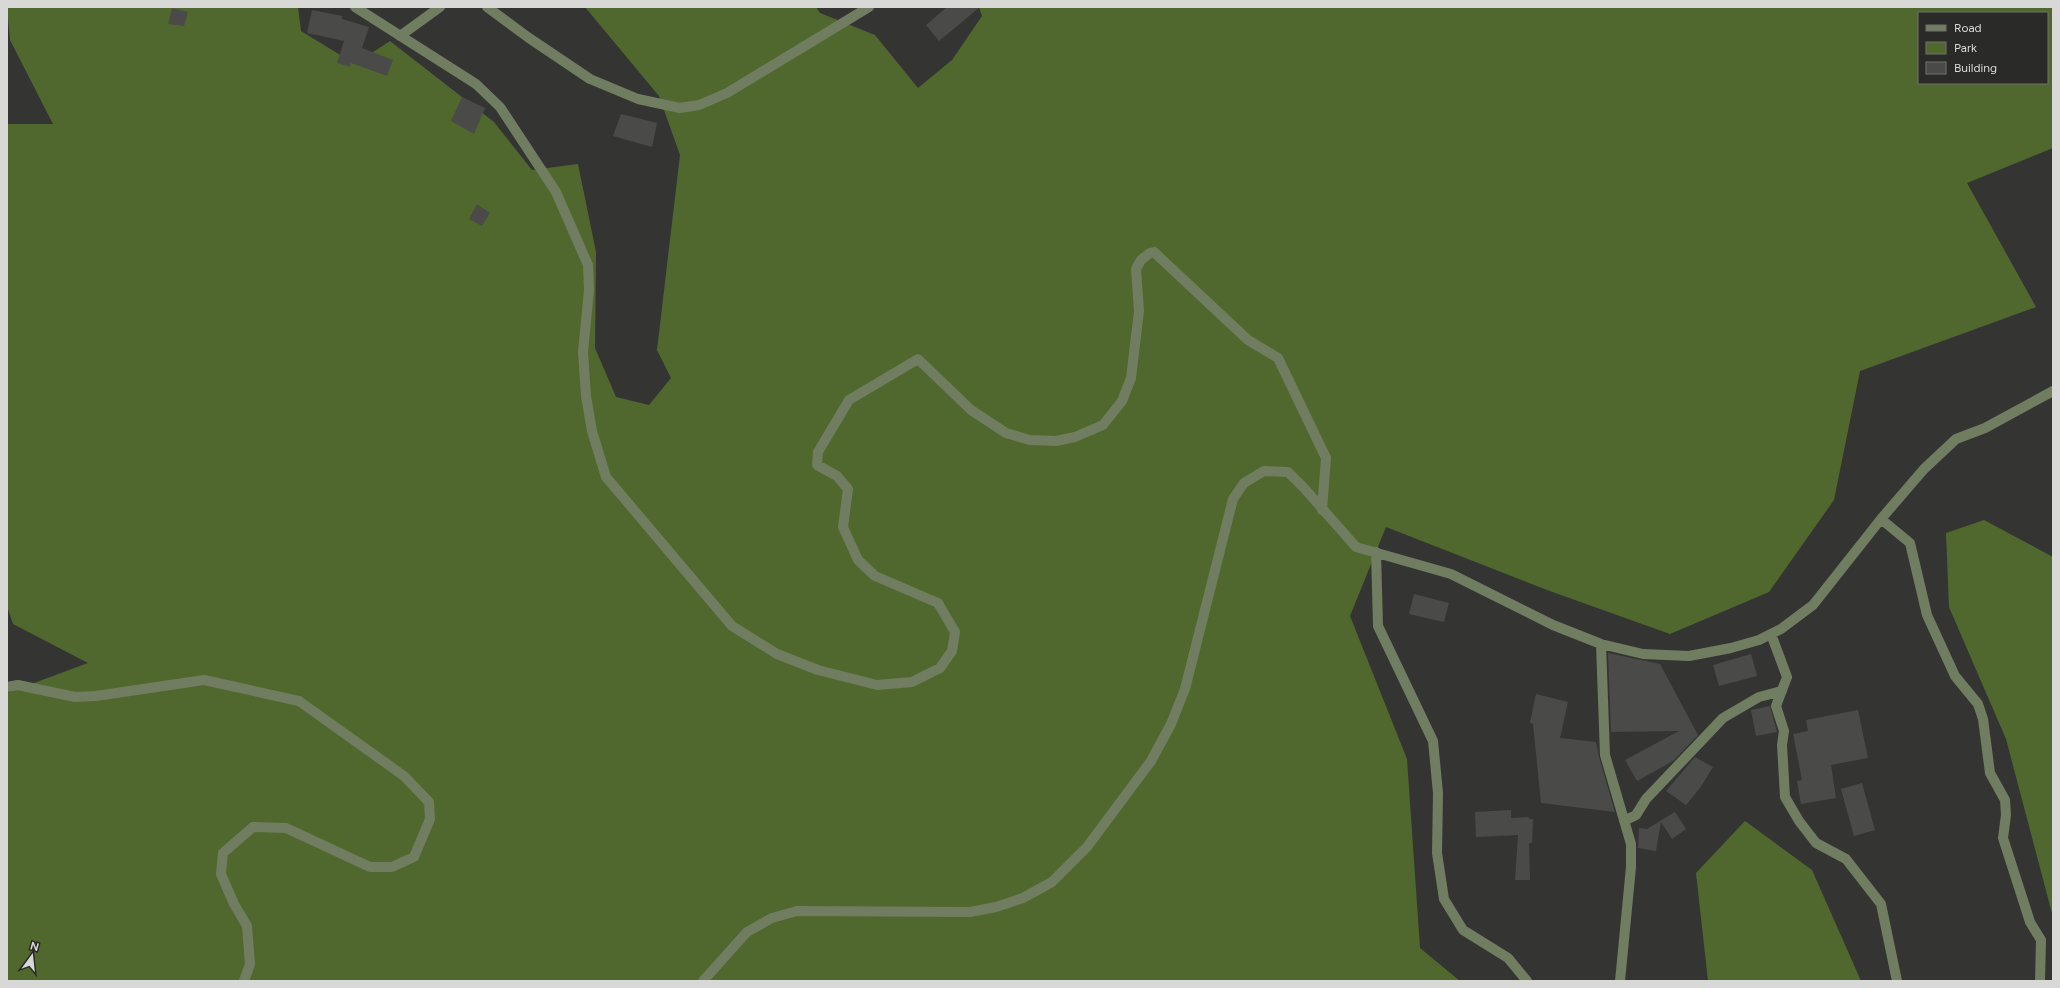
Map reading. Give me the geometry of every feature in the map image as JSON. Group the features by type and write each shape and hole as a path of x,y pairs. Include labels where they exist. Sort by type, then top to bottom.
{"street":[{"path":"355,7 476,84 500,107 556,192 588,266 589,290 583,352 586,396 592,430 606,477 732,626 777,654 818,670 877,684 912,682 940,668 952,651 955,632 938,604 875,576 858,560 843,528 848,489 837,476 816,465 818,452 849,400 918,359 971,410 1006,434 1030,440 1056,441 1075,437 1103,425 1122,401 1132,378 1140,311 1136,269 1141,260 1150,253 1154,252 1248,340 1278,358 1326,458 1322,510"},
{"path":"400,36 440,7"},
{"path":"487,7 529,38 590,79 638,99 680,108 699,105 727,93 869,7"},
{"path":"703,981 747,932 772,918 797,911 970,912 996,907 1023,898 1052,882 1087,846 1151,761 1171,724 1185,689 1233,499 1244,483 1264,471 1288,472 1356,547 1452,574 1553,625 1602,644 1644,654 1689,656 1731,648 1759,640 1781,629 1812,605 1881,519 1924,469 1956,439 1985,428 2053,390"},
{"path":"1881,519 1910,543 1927,615 1955,676 1978,704 1983,719 1990,773 2005,800 2006,814 2003,838 2030,922 2041,940 2040,981"},
{"path":"1376,552 1378,626 1433,740 1438,793 1437,852 1444,898 1463,930 1508,958 1527,981"},
{"path":"1771,634 1787,677 1776,706 1784,731 1782,745 1785,797 1799,821 1816,843 1846,859 1881,904 1897,981"},
{"path":"1602,644 1605,755 1631,844 1620,981"},
{"path":"7,687 18,685 75,697 96,696 204,680 299,701 404,776 429,802 430,819 414,857 392,867 370,867 286,828 253,827 223,853 221,874 234,904 247,926 250,964 244,981"},
{"path":"1624,821 1636,815 1646,799 1723,718 1742,705 1782,691"}],"green space":[{"path":"7,7 298,7 301,31 355,64 390,41 494,122 532,170 578,164 596,252 595,348 616,397 649,405 671,378 657,350 680,155 659,96 585,7 816,7 820,13 875,35 918,88 952,60 982,16 979,7 2053,7 2053,148 1967,183 2036,307 1860,371 1834,500 1769,592 1670,634 1547,590 1386,527 1350,616 1407,759 1420,948 1460,981 7,981 7,693 88,663 13,624 7,606 7,124 53,124 10,40"},
{"path":"1984,520 2053,557 2053,917 2006,739 1949,607 1946,533"},
{"path":"1745,821 1812,870 1861,981 1708,981 1696,873"}],"building":[{"path":"947,7 980,7 939,41 926,25"},
{"path":"172,8 188,12 184,26 168,24"},
{"path":"312,10 342,16 342,19 369,27 362,48 393,60 387,76 351,63 350,67 337,63 344,41 307,33"},
{"path":"462,97 485,108 474,134 451,121"},
{"path":"621,114 657,123 652,147 613,136"},
{"path":"477,204 490,213 482,226 469,219"},
{"path":"1414,594 1449,603 1444,622 1409,614"},
{"path":"1608,653 1660,664 1698,735 1673,761 1637,781 1625,760 1679,731 1611,732"},
{"path":"1751,654 1757,676 1719,686 1713,665"},
{"path":"1536,694 1568,702 1560,738 1596,742 1615,812 1541,803 1533,724 1530,723"},
{"path":"1770,706 1777,732 1756,736 1751,710"},
{"path":"1858,710 1868,758 1831,765 1836,798 1801,804 1797,781 1802,780 1793,734 1808,731 1806,720"},
{"path":"1695,757 1713,767 1700,788 1686,805 1666,791"},
{"path":"1862,783 1875,830 1854,836 1841,789"},
{"path":"1511,810 1511,818 1529,817 1529,819 1533,819 1532,843 1529,843 1530,880 1515,880 1518,835 1476,837 1475,812"},
{"path":"1675,812 1686,829 1672,839 1661,822 1656,851 1638,848 1639,828 1647,829"}]}
